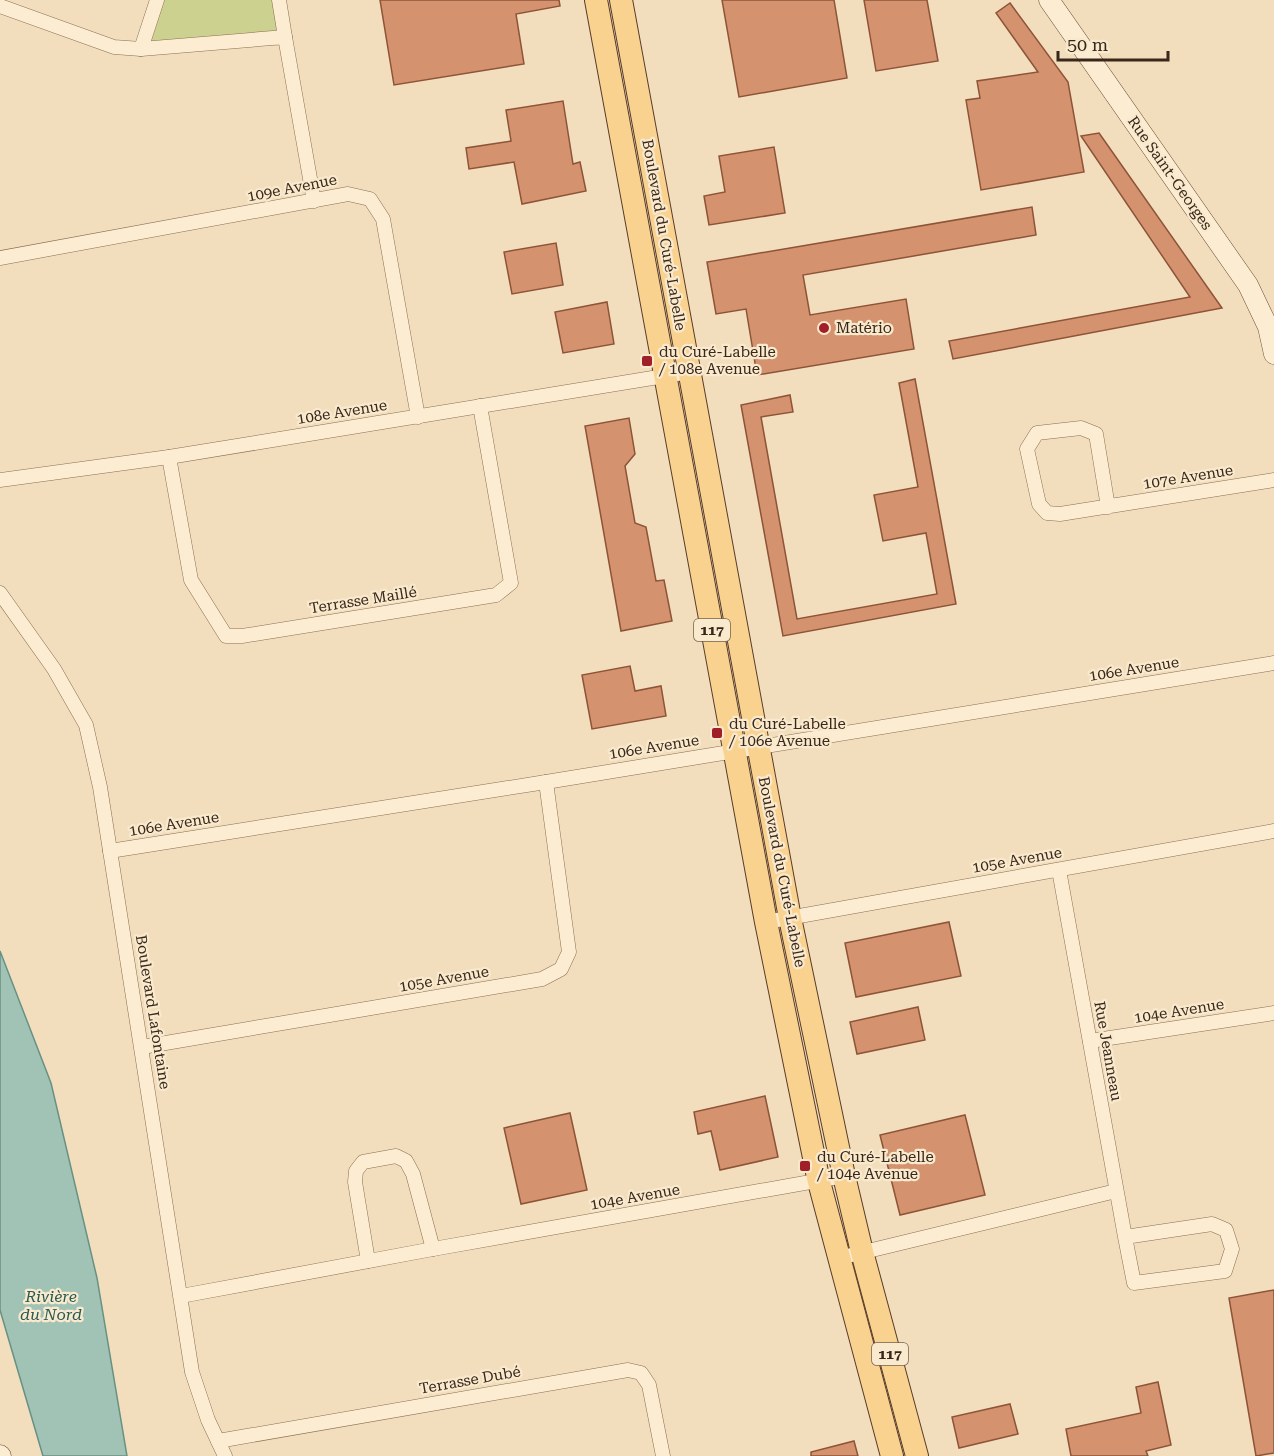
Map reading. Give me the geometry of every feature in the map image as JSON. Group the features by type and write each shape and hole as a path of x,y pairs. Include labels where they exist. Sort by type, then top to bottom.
{"main road":[{"name":"Boulevard du Curé-Labelle","path":"596,0 766,922 819,1181 892,1456"},
{"name":"Boulevard du Curé-Labelle","path":"621,0 790,918 844,1176 917,1456"},
{"path":"609,64 633,60"}],"street":[{"path":"141,49 157,0"},
{"path":"279,0 314,201"},
{"name":"Rue Saint-Georges","path":"1049,0 1248,285 1268,327 1274,354"},
{"path":"0,6 114,47 141,49 285,37"},
{"name":"109e Avenue","path":"0,258 348,195 370,199 383,219 418,417"},
{"name":"108e Avenue","path":"0,480 169,457 689,372"},
{"name":"Terrasse Maillé","path":"169,457 191,580 226,636 242,636 496,595 512,583 480,406"},
{"name":"107e Avenue","path":"1108,507 1096,434 1081,428 1037,433 1027,449 1039,504 1047,513 1060,514 1108,507 1274,480"},
{"name":"Boulevard Lafontaine","path":"0,593 54,669 86,725 100,787 192,1372 208,1420 225,1456"},
{"name":"106e Avenue","path":"110,851 1274,663"},
{"name":"105e Avenue","path":"142,1047 542,979 561,969 569,952 546,782"},
{"name":"105e Avenue","path":"766,922 1274,831"},
{"name":"Rue Jeanneau","path":"1059,870 1116,1191 1125,1238 1134,1283 1225,1271 1232,1249 1226,1230 1212,1224 1125,1238"},
{"name":"104e Avenue","path":"1090,1041 1274,1013"},
{"path":"368,1261 355,1182 356,1171 363,1162 396,1156 406,1161 412,1174 433,1249"},
{"name":"104e Avenue","path":"181,1296 844,1176"},
{"path":"839,1258 1116,1191"},
{"name":"Terrasse Dubé","path":"218,1441 628,1370 641,1373 649,1385 663,1456"}],"green space":[{"path":"157,0 279,0 285,37 141,49"}],"water":[{"name":"Rivière du Nord","path":"0,951 51,1083 97,1278 127,1456 43,1456 0,1310"}],"building":[{"path":"380,0 559,0 560,6 516,14 524,64 394,85"},
{"path":"722,0 834,0 847,78 739,97"},
{"path":"864,0 927,0 938,61 876,71"},
{"path":"1010,3 1068,82 1084,172 981,190 966,100 980,98 977,81 1038,72 996,13"},
{"path":"563,101 573,164 580,162 586,191 522,204 514,162 469,169 466,148 511,141 506,110"},
{"path":"1099,133 1222,308 953,359 949,341 1190,297 1081,136"},
{"path":"774,147 785,213 709,225 704,196 725,192 719,156"},
{"path":"1032,207 1036,235 803,275 810,315 906,299 914,349 757,375 746,309 716,314 707,262"},
{"path":"556,243 563,285 512,294 504,252"},
{"path":"607,302 614,344 563,353 555,312"},
{"path":"915,379 956,604 783,636 741,405 790,395 793,412 761,417 797,619 937,594 926,533 883,541 874,495 918,487 899,383"},
{"path":"629,418 635,454 625,466 635,523 646,527 656,581 664,580 672,621 621,631 585,426"},
{"path":"630,666 635,691 661,686 666,716 592,729 582,675"},
{"path":"949,922 961,976 856,997 845,943"},
{"path":"918,1007 925,1040 857,1054 850,1022"},
{"path":"765,1096 778,1157 720,1170 711,1131 698,1134 694,1112"},
{"path":"570,1113 587,1190 521,1204 504,1128"},
{"path":"965,1115 985,1195 900,1215 880,1135"},
{"path":"1274,1290 1274,1453 1256,1456 1229,1298"},
{"path":"1158,1382 1171,1445 1146,1451 1148,1456 1071,1456 1066,1429 1141,1413 1136,1387"},
{"path":"1010,1404 1018,1434 959,1448 952,1417"},
{"path":"854,1441 858,1456 811,1456 811,1452"}],"place":[{"name":"Matério","path":"824,328"},
{"name":"du Curé-Labelle / 108e Avenue","path":"647,361"},
{"name":"du Curé-Labelle / 106e Avenue","path":"717,733"},
{"name":"du Curé-Labelle / 104e Avenue","path":"805,1166"}]}
